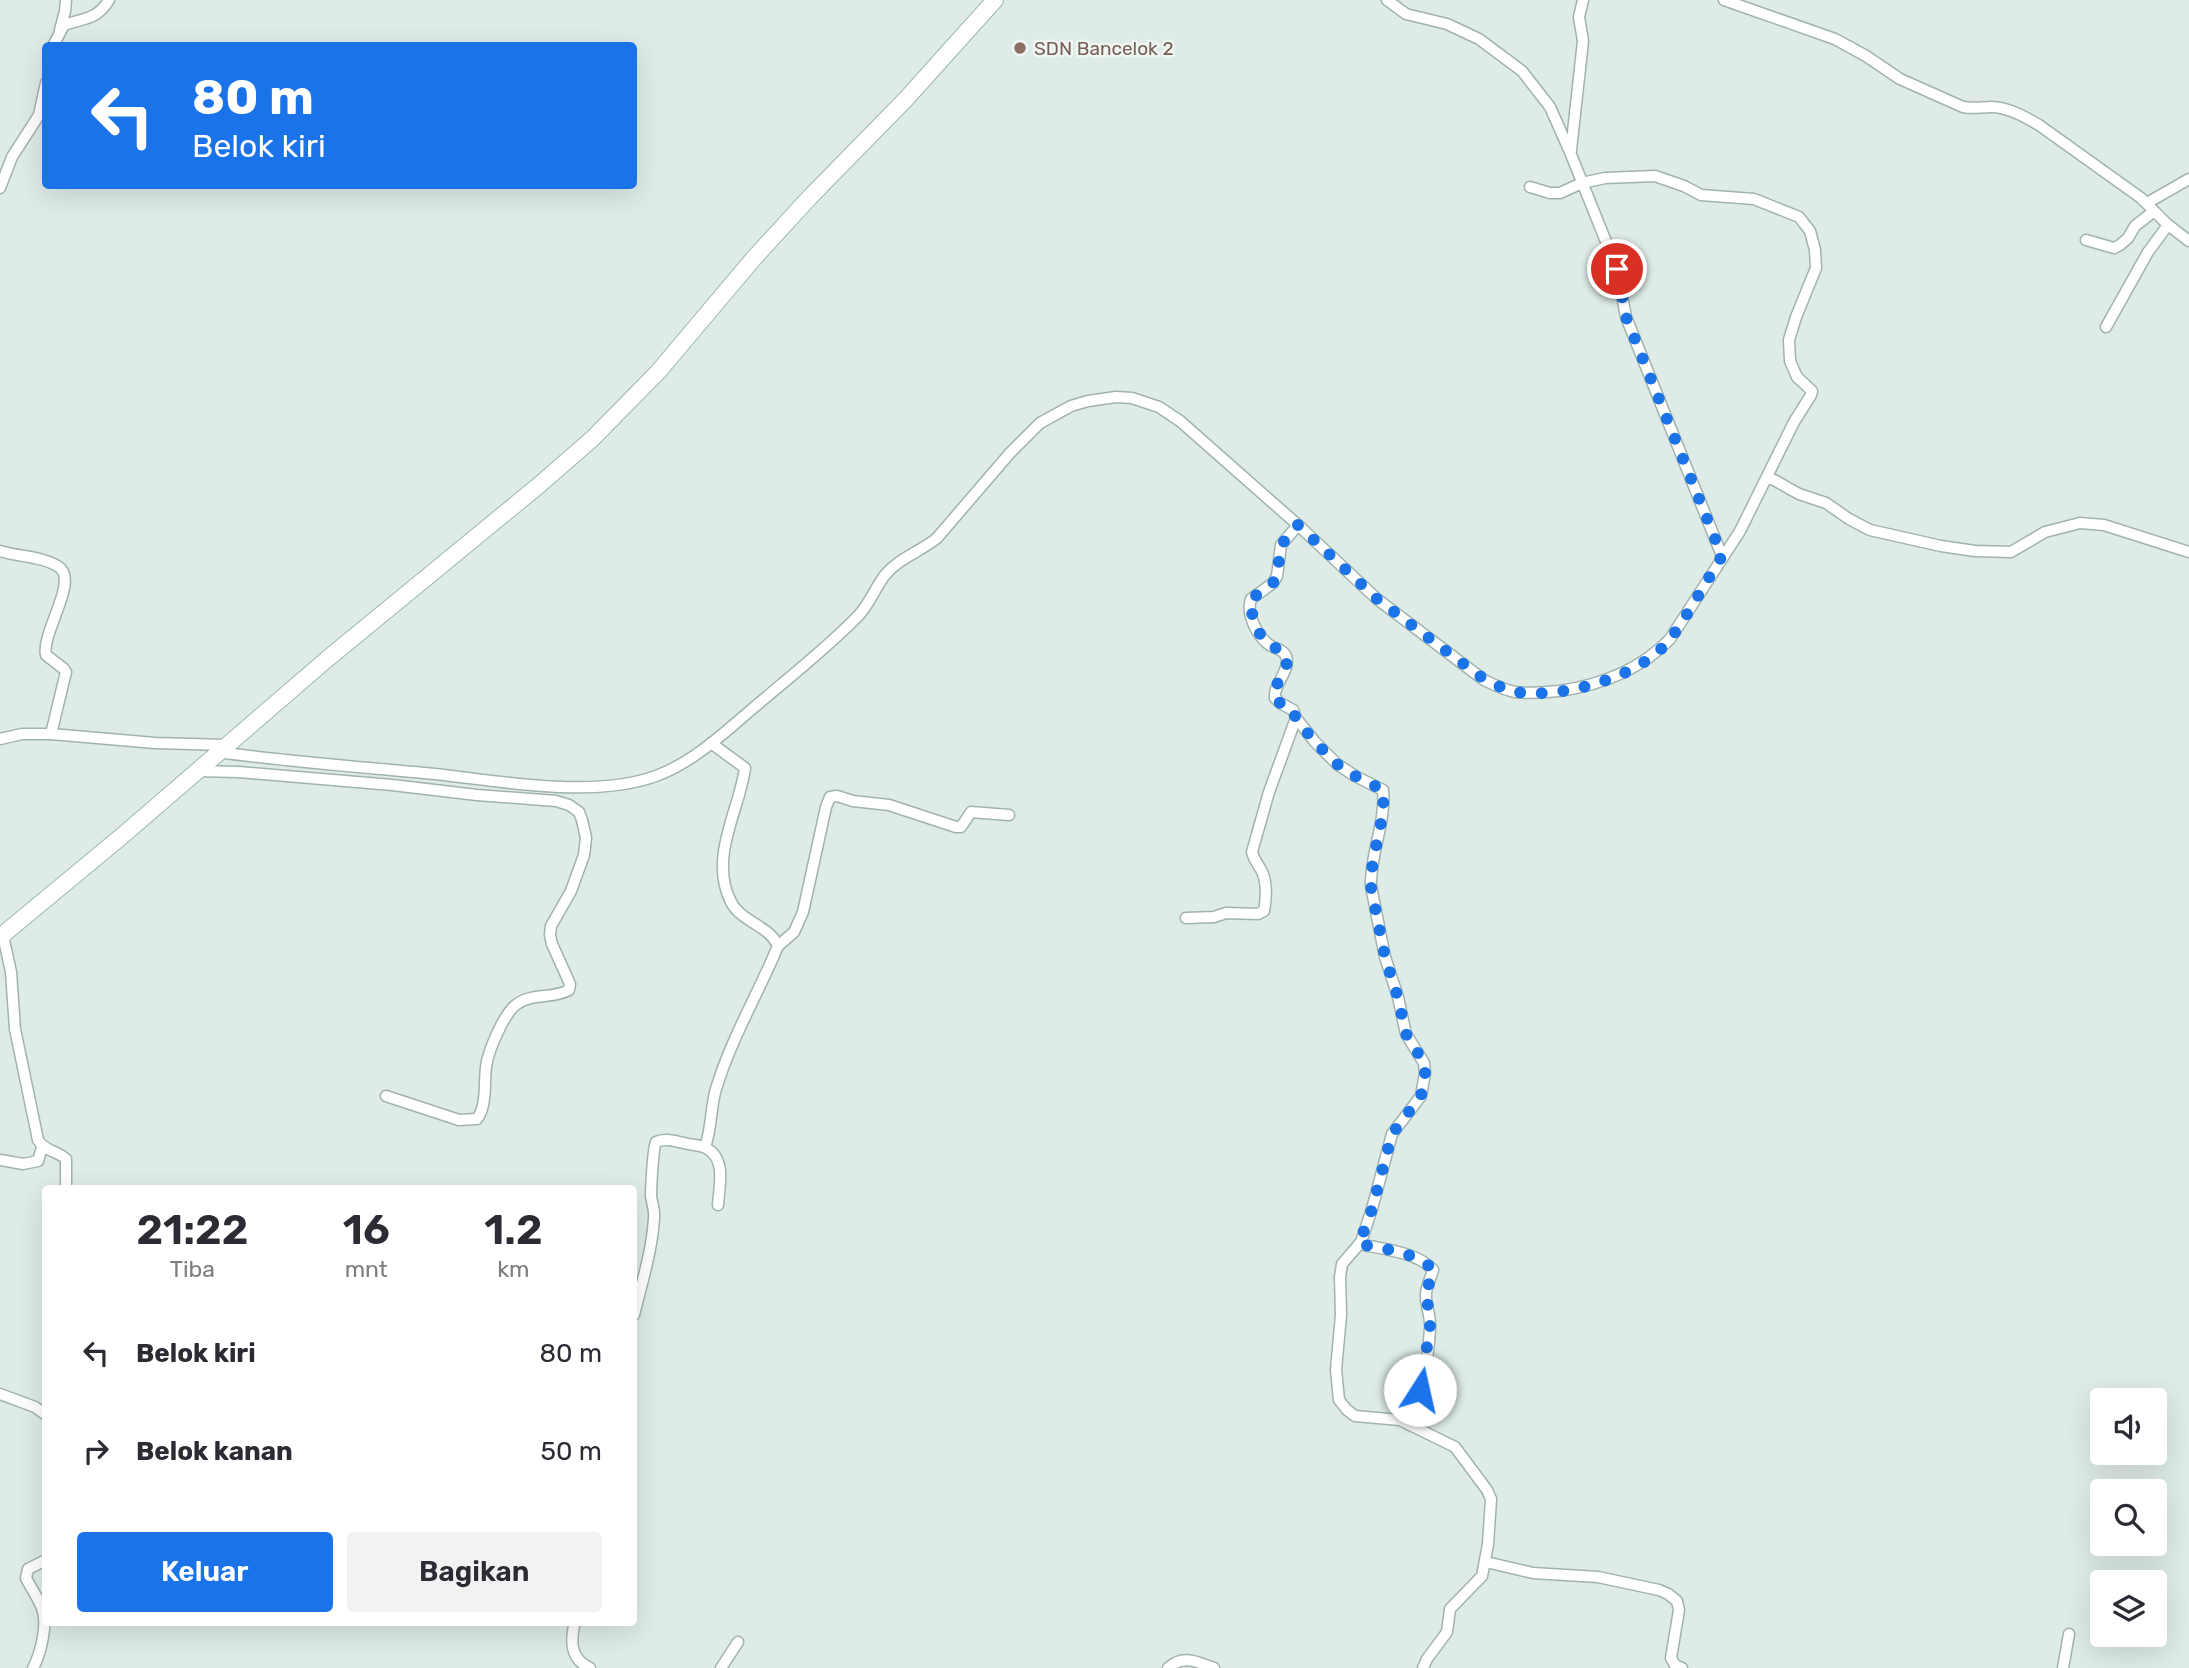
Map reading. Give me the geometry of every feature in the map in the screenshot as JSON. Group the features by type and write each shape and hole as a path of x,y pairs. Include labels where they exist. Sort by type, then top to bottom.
{"street":[{"path":"55,42 66,0"},
{"path":"60,30 64,25 96,15 109,0"},
{"path":"66,1185 66,1159 42,1147 38,1140 15,1029 11,972 1,936 592,439 658,372 754,258 906,99 995,0"},
{"path":"1387,0 1406,14 1447,24 1479,39 1522,71 1550,107 1617,269 1626,317 1722,556"},
{"path":"1570,152 1583,41 1579,18 1583,0"},
{"path":"1724,0 1835,38 1900,79 1963,107 1997,107 2021,115 2068,145 2189,241"},
{"path":"0,188 12,157 38,115 42,99"},
{"path":"212,757 583,787 619,784 657,775 713,744 859,615 885,576 904,559 925,548 936,538 1010,453 1040,423 1071,406 1116,397 1132,398 1159,407 1180,421 1293,530 1377,599 1485,680 1502,688 1525,693 1601,683 1646,660 1670,639 1740,531 1770,479 1812,391 1794,372 1790,361 1789,340 1816,268 1815,250 1810,231 1799,217 1754,199 1701,195 1655,176 1605,178 1550,193 1530,187"},
{"path":"2085,240 2114,248 2120,245 2151,209 2189,179"},
{"path":"2106,327 2167,224"},
{"path":"1770,479 1826,503 1870,530 1954,548 2011,552 2045,532 2080,523 2104,525 2189,552"},
{"path":"1293,530 1281,545 1277,576 1273,583 1251,599 1249,610 1262,637 1286,656 1287,663 1274,694 1280,703 1293,710 1296,719 1315,742 1346,771 1383,790 1371,887 1385,957 1406,1034 1424,1063 1425,1073 1421,1096 1392,1134 1372,1209 1359,1244 1342,1264 1336,1370 1339,1400 1355,1416 1390,1418 1455,1447 1491,1499 1486,1562 1481,1578 1450,1609 1447,1632 1423,1668"},
{"path":"0,551 55,565 66,576 63,593 45,644 46,656 64,669 65,673 51,734"},
{"path":"1186,918 1214,917 1226,913 1258,914 1264,911 1263,873 1252,852 1269,792 1296,719"},
{"path":"0,739 22,734 51,734 155,743 327,779 556,801 569,805 579,813 586,838 584,855 571,891 551,926 550,935 569,980 569,990 558,996 531,998 513,1008 503,1022 487,1060 482,1109 477,1119 459,1119 386,1096"},
{"path":"713,744 743,765 745,772 723,849 725,885 735,910 741,917 772,937 778,946"},
{"path":"705,1147 712,1126 716,1087 736,1035 778,946 794,932 803,912 825,807 830,797 889,805 956,827 961,827 971,812 1009,815"},
{"path":"637,1304 651,1253 655,1213 651,1188 654,1170 653,1146 661,1140 705,1147 716,1156 719,1161 718,1205"},
{"path":"0,1160 33,1163 38,1161 42,1147"},
{"path":"1359,1244 1415,1258 1433,1270 1425,1297 1430,1311 1426,1365 1416,1412 1410,1425"},
{"path":"0,1394 42,1410"},
{"path":"42,1562 27,1569 26,1578 42,1610"},
{"path":"1486,1562 1526,1572 1598,1577 1668,1594 1677,1601 1679,1611 1671,1658 1675,1665 1682,1668"},
{"path":"33,1668 40,1648 43,1626"},
{"path":"574,1626 571,1639 575,1657 590,1668"},
{"path":"2063,1668 2070,1634"},
{"path":"721,1668 738,1642"},
{"path":"1168,1668 1175,1662 1188,1659 1214,1668"}],"place":[{"name":"SDN Bancelok 2","path":"1020,48"}],"route":[{"path":"1420,1390 1430,1328 1430,1311 1425,1297 1433,1270 1415,1258 1359,1244 1372,1209 1392,1134 1421,1096 1425,1073 1424,1063 1406,1034 1385,957 1371,887 1384,794 1376,785 1337,764 1296,719 1293,710 1275,698 1275,689 1287,663 1286,656 1262,637 1249,610 1250,604 1251,599 1273,583 1277,576 1281,545 1298,525 1377,599 1485,680 1502,688 1541,693 1601,683 1635,667 1658,652 1670,639 1722,556 1626,317 1617,269"}]}
